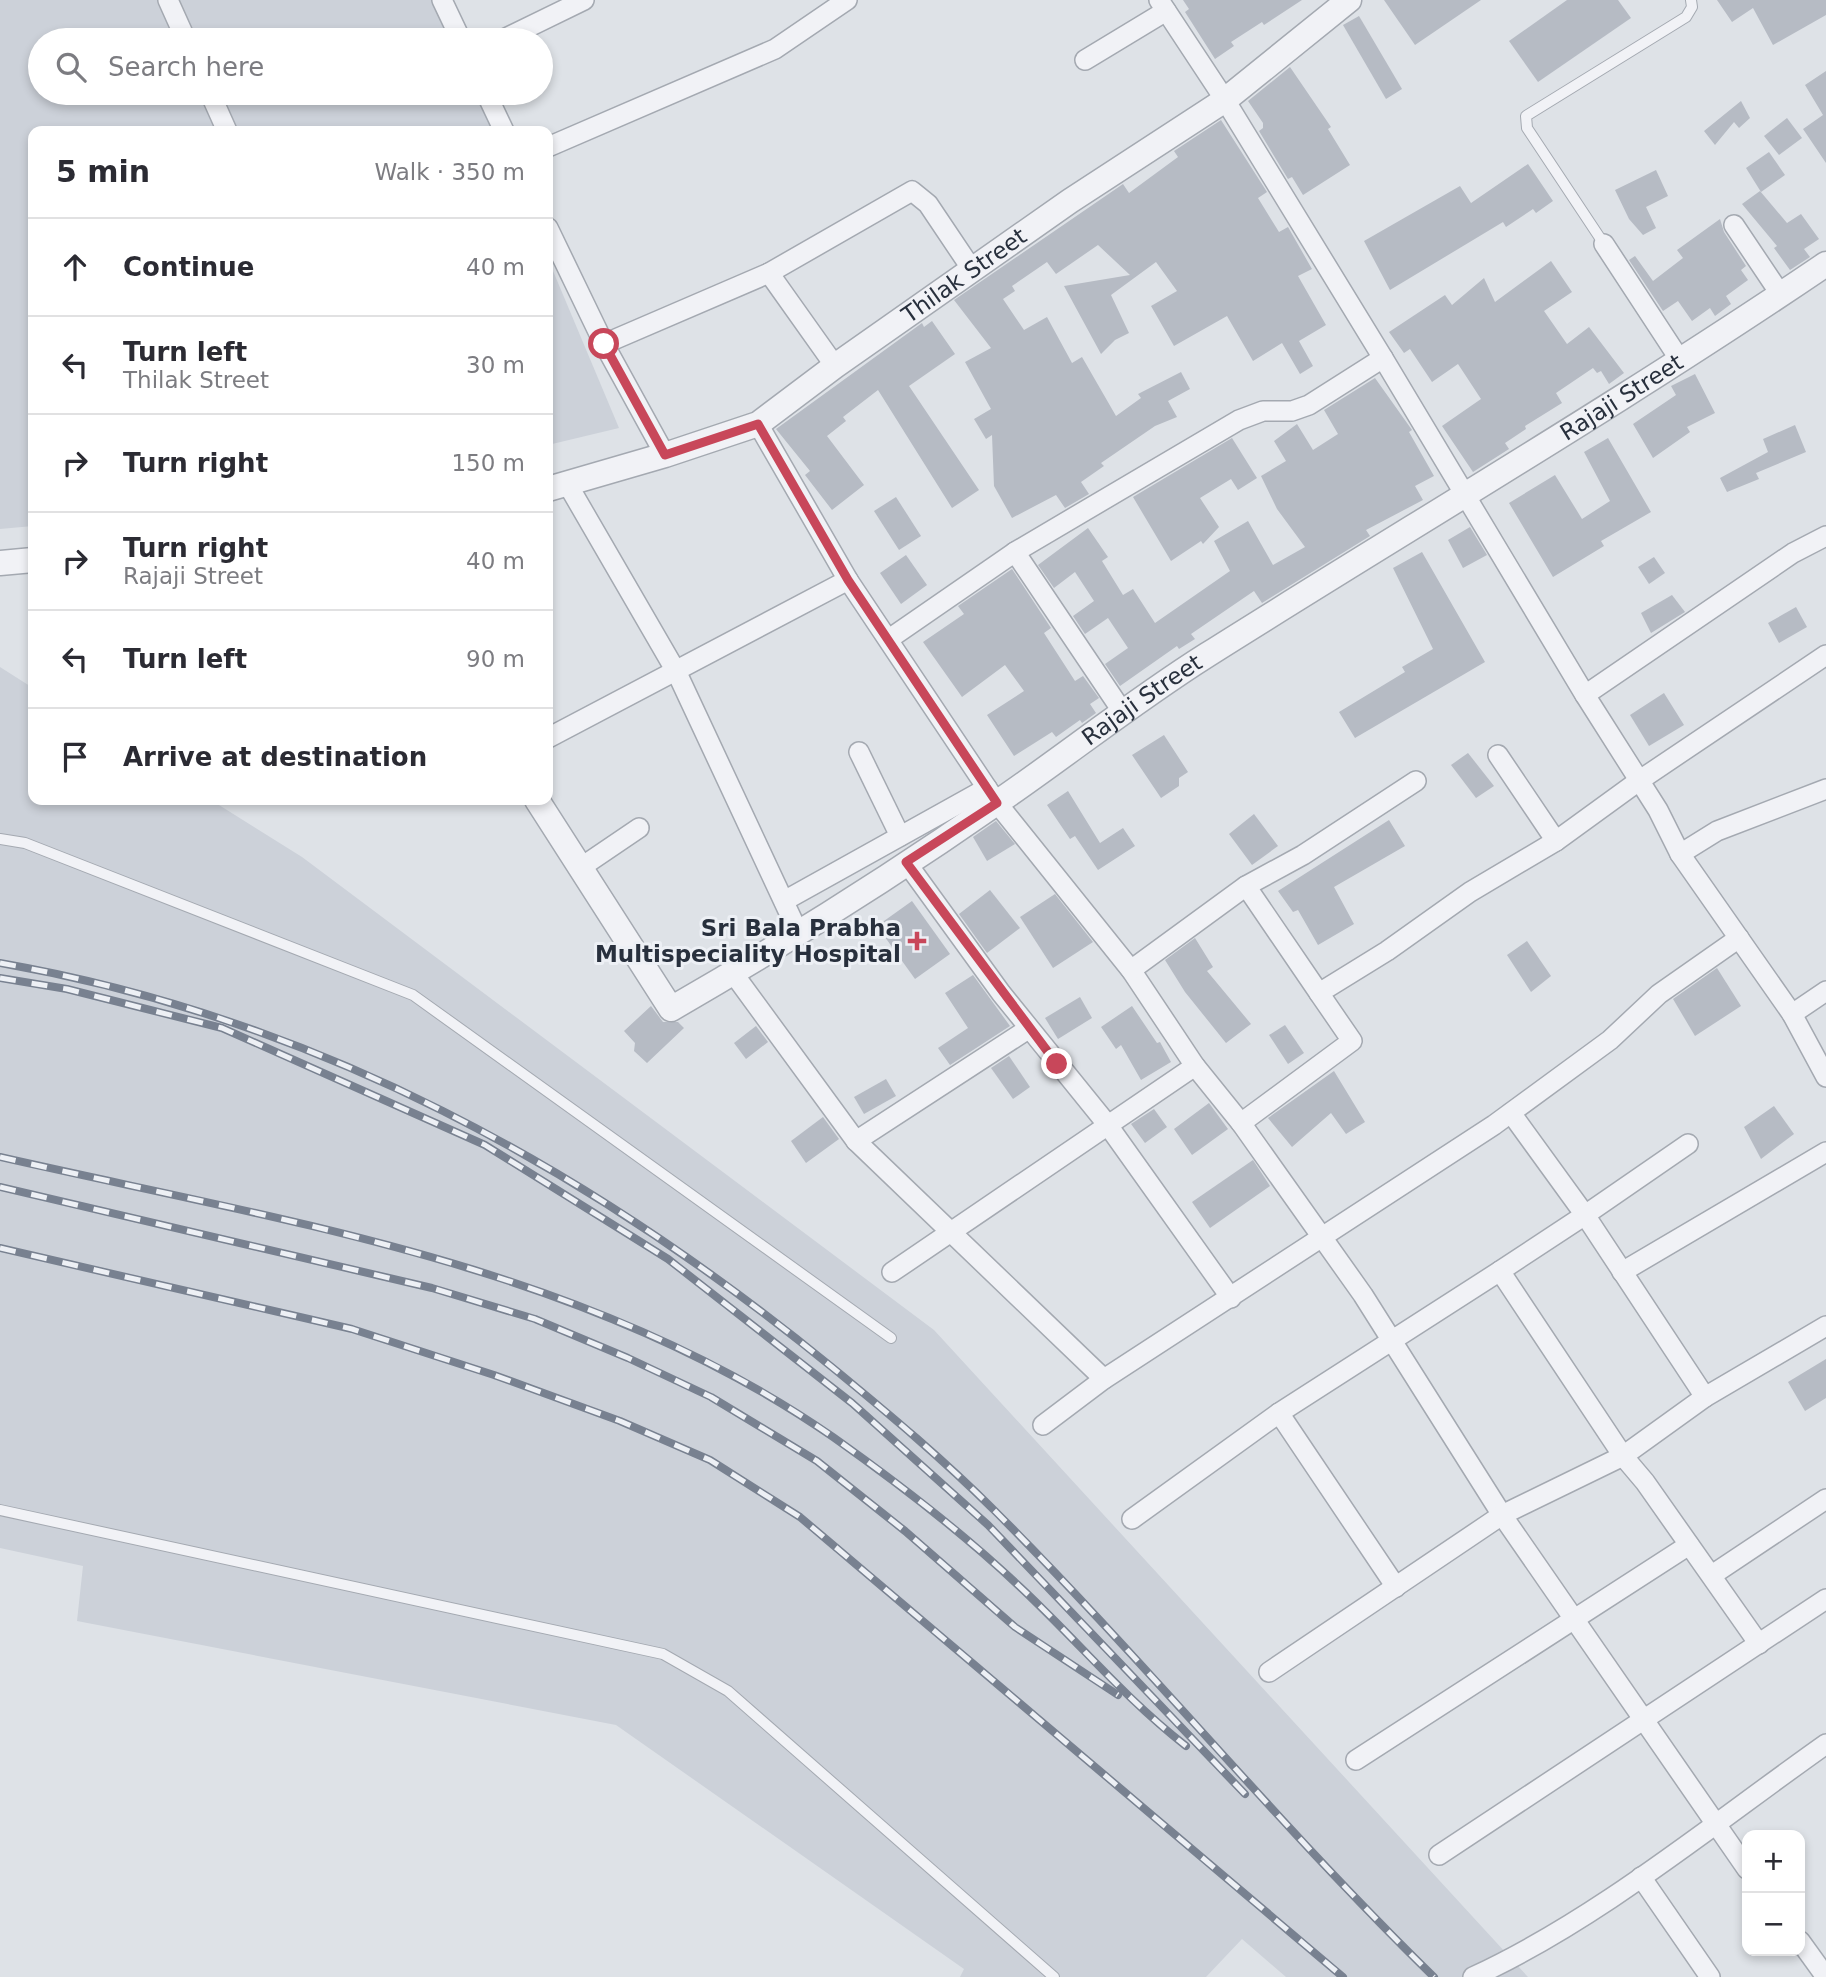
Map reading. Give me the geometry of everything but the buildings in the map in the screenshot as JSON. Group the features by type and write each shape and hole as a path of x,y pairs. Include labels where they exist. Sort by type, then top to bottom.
{"street":[{"path":"168,0 181,28"},
{"path":"442,0 455,28"},
{"path":"527,28 584,0"},
{"path":"553,145 775,49 847,0"},
{"name":"Thilak Street","path":"558,487 758,424 835,366 1070,201 1225,100 1349,0"},
{"path":"1084,60 1163,6 1225,100 1383,358 1585,695 1640,780 1681,854 1792,1013 1826,1077"},
{"path":"215,105 225,126"},
{"path":"492,105 502,126"},
{"path":"604,344 769,273 912,191 929,204 973,271"},
{"path":"1734,225 1781,295"},
{"path":"553,238 604,344 665,455"},
{"path":"1604,244 1680,360"},
{"name":"Rajaji Street","path":"540,805 671,1009 733,973 906,862 992,795 1206,655 1466,496 1826,264"},
{"path":"769,273 835,366"},
{"path":"889,639 1015,552 1239,420 1264,411 1292,411 1309,405 1383,358"},
{"path":"758,424 848,580 992,795 1131,970 1195,1066 1241,1123 1322,1236 1394,1340 1502,1515 1742,1863"},
{"path":"558,487 677,673 798,932"},
{"path":"1585,695 1793,553 1826,536"},
{"path":"1015,552 1122,711"},
{"path":"0,563 28,560"},
{"path":"553,735 677,673 848,580"},
{"path":"1320,993 1387,951 1470,892 1556,841 1640,780 1826,655"},
{"path":"859,752 900,836"},
{"path":"1498,755 1556,841"},
{"path":"1131,970 1247,886 1303,855 1416,781"},
{"path":"1681,854 1717,831 1826,789"},
{"path":"784,901 900,836 992,795"},
{"path":"580,868 639,828"},
{"path":"906,862 1028,1028 1107,1124 1231,1298"},
{"path":"1241,1123 1352,1041 1247,886"},
{"path":"1043,1425 1104,1379 1511,1113 1609,1040 1658,994 1739,938"},
{"path":"733,973 856,1141 1104,1379"},
{"path":"1792,1013 1826,991"},
{"path":"856,1141 1028,1028"},
{"path":"892,1272 1195,1066"},
{"path":"1511,1113 1585,1215 1705,1397"},
{"path":"1132,1519 1279,1413 1500,1271 1688,1144"},
{"path":"1622,1272 1826,1152"},
{"path":"1500,1271 1623,1456 1712,1575 1759,1644"},
{"path":"1269,1672 1502,1515 1623,1456 1705,1397 1826,1326"},
{"path":"1279,1413 1396,1587"},
{"path":"1712,1575 1826,1499"},
{"path":"1356,1760 1689,1545"},
{"path":"1439,1855 1826,1599"},
{"path":"1473,1977 1509,1961 1641,1877 1826,1744"},
{"path":"1641,1877 1710,1977"},
{"path":"1805,1948 1826,1977"}],"lane":[{"path":"1604,244 1527,128 1526,116 1686,17 1692,7 1691,0"},
{"path":"0,839 25,843 412,995 891,1338"},
{"path":"0,1510 663,1654 728,1691 1054,1977"}],"shaded area":[{"path":"0,0 439,0 451,28 28,28 28,105 483,105 492,126 28,126 28,526 0,529"},
{"path":"553,271 619,428 553,444"},
{"path":"0,667 28,685 28,805 219,805 302,857 934,1330 1528,1977 1286,1977 1242,1939 1206,1977 960,1977 964,1969 616,1725 77,1621 83,1566 0,1548"}],"railway":[{"path":"0,963 116,988 228,1021 337,1062 442,1111 544,1166 643,1228 739,1295 895,1420 995,1511 1106,1627 1322,1863 1434,1977"},
{"path":"0,978 67,989 222,1028 485,1145 668,1259 852,1403 988,1525 1245,1794"},
{"path":"0,1157 216,1204 432,1257 537,1290 639,1330 738,1379 833,1437 952,1527 1019,1586 1121,1688 1186,1746"},
{"path":"0,1187 432,1288 535,1319 628,1358 711,1397 817,1461 905,1531 1015,1627 1118,1695"},
{"path":"0,1248 352,1329 494,1375 620,1421 710,1460 800,1517 1343,1977"}],"place":[{"name":"Sri Bala Prabha Multispeciality Hospital","path":"917,941"}],"route":[{"path":"604,344 665,455 758,424 848,580 997,803 906,862 1001,993 1057,1064"}]}
